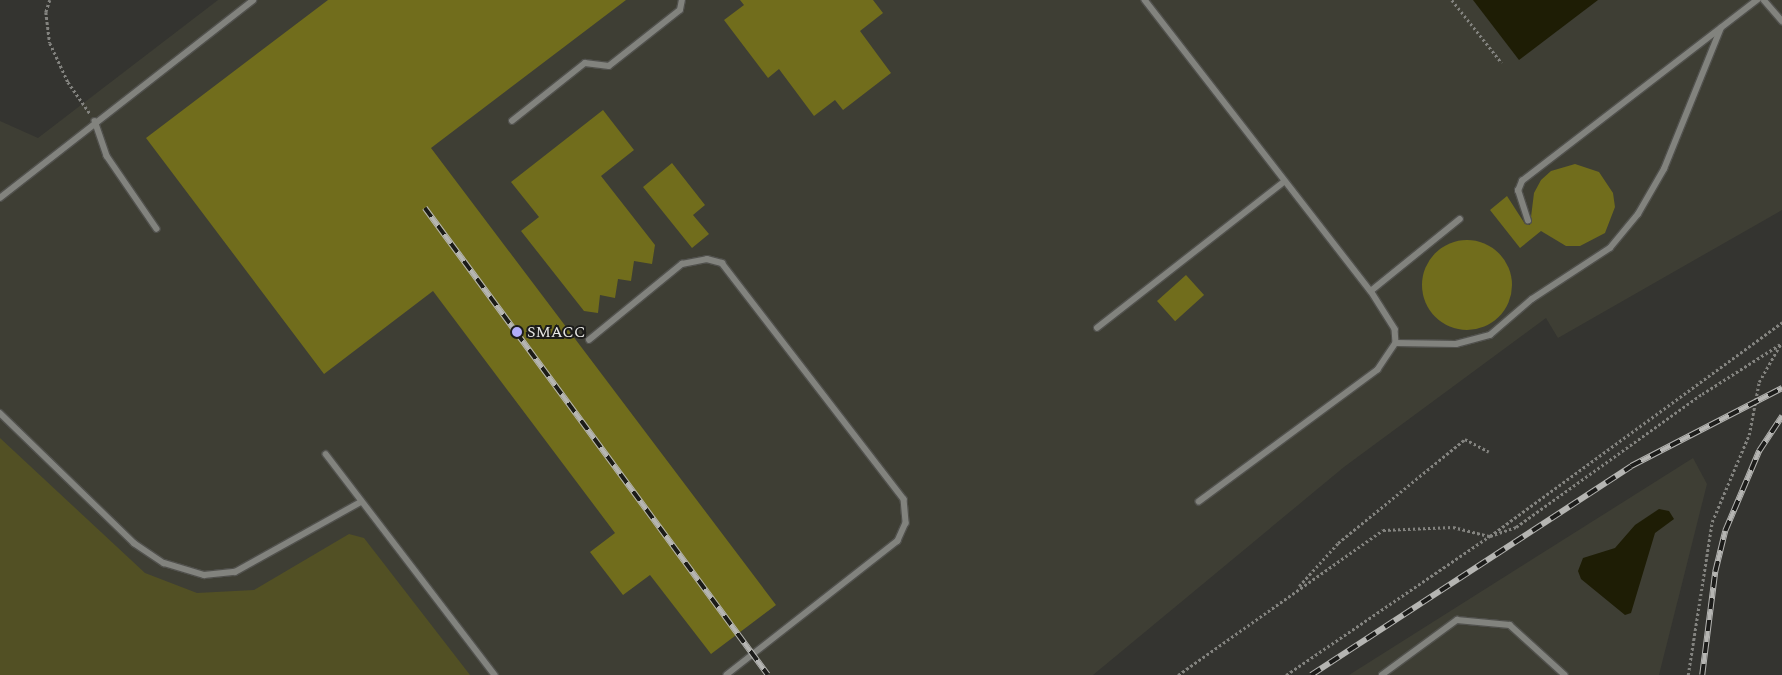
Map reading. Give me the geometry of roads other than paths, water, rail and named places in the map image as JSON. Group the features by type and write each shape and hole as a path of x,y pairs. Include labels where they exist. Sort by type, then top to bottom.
{"lane":[{"path":"0,198 95,121 253,0"},
{"path":"512,121 585,63 609,66 680,10 682,0"},
{"path":"1145,0 1284,182 1371,291 1391,320 1396,343 1378,370 1199,502"},
{"path":"1528,221 1518,191 1522,182 1757,0"},
{"path":"1764,0 1782,21"},
{"path":"1396,343 1456,344 1490,334 1532,299 1610,248 1638,214 1664,170 1721,28"},
{"path":"95,121 107,156 157,229"},
{"path":"1097,328 1284,182"},
{"path":"1371,291 1460,218"},
{"path":"589,340 682,264 707,259 722,263 904,499 906,522 898,541 727,675"},
{"path":"0,413 134,543 164,563 204,575 235,572 361,502"},
{"path":"326,454 495,675"},
{"path":"1382,675 1457,620 1510,625 1565,675"}],"railway":[{"path":"425,208 768,675"},
{"path":"1311,675 1631,466 1782,388"},
{"path":"1702,675 1715,572 1725,531 1759,451 1782,416"}],"place":[{"name":"SMACC","path":"517,332"}]}
